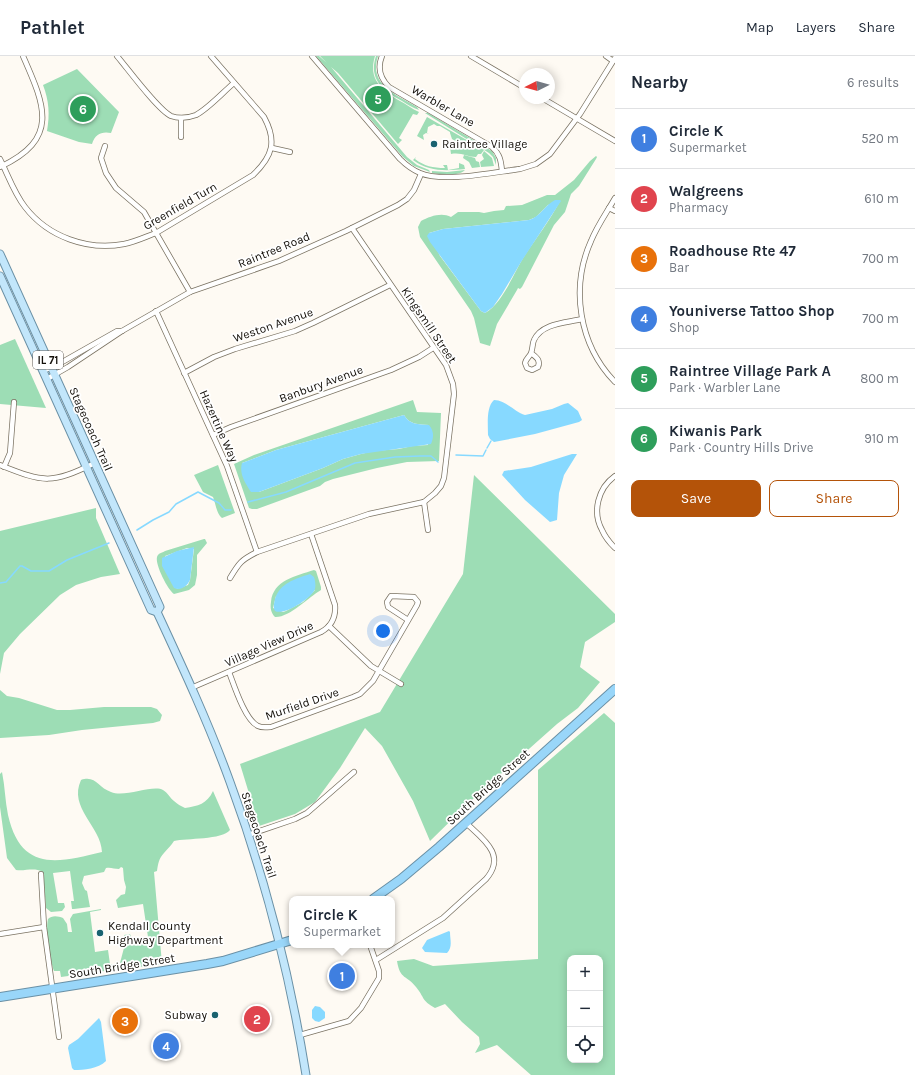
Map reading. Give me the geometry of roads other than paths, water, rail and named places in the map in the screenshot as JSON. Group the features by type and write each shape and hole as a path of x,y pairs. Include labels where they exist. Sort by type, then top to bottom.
{"highway":[{"name":"South Bridge Street","path":"377,896 401,878 466,823 615,689"},
{"name":"South Bridge Street","path":"0,997 207,964 280,945 289,941"}],"main road":[{"name":"Stagecoach Trail","path":"0,254 160,607 157,612"},
{"name":"Stagecoach Trail","path":"0,276 151,610 157,612 230,781 266,892 280,945 300,1035 306,1075"}],"street":[{"path":"2,167 18,158 29,149 36,140 41,126 43,111 41,98 23,56"},
{"path":"117,56 161,108 171,115 181,118 200,112 234,83"},
{"path":"211,56 264,117 270,127 272,148 290,152"},
{"path":"312,56 400,159 421,174 441,178 528,168 543,160 569,131 614,59 606,56"},
{"name":"Warbler Lane","path":"382,56 379,64 380,70 384,82 389,87 492,147 499,153 502,171"},
{"path":"471,56 519,84"},
{"path":"552,104 615,141"},
{"path":"180,137 181,118"},
{"path":"105,146 101,158 106,173 112,183 144,212 190,292"},
{"name":"Greenfield Turn","path":"0,159 2,167 26,209 43,225 67,239 84,243 109,245 124,244 140,240 156,233 253,175 263,166 272,148"},
{"name":"Raintree Road","path":"47,379 122,331 190,292 265,267 352,228 407,199 414,190 421,174"},
{"path":"615,198 591,240 583,266 580,290 582,320 585,332 595,356 602,368 615,382"},
{"path":"609,208 615,211"},
{"name":"Kingsmill Street","path":"230,578 240,563 247,557 257,552 369,514 424,502 436,494 444,478 454,394 450,375 446,365 352,228"},
{"name":"Weston Avenue","path":"184,373 214,357 294,331 313,323 390,285"},
{"name":"Hazertine Way","path":"156,311 213,435 231,478 257,552"},
{"path":"531,352 534,340 545,328 582,320"},
{"name":"Raintree Road","path":"43,371 117,331 122,331"},
{"name":"Banbury Avenue","path":"213,435 231,427 391,370 433,348"},
{"path":"14,402 10,453 2,466 36,478 52,479 68,475 95,463"},
{"path":"615,476 602,490 597,506 598,522 601,529 615,548"},
{"path":"424,502 428,530"},
{"name":"Village View Drive","path":"191,688 321,632 329,626 334,616 335,605 311,534"},
{"path":"378,672 417,605 417,599 414,597 391,596 387,602 388,607 408,620"},
{"path":"329,626 378,672 401,684"},
{"name":"Murfield Drive","path":"229,672 248,717 258,726 264,728 271,727 360,694 368,687 378,672"},
{"path":"248,835 295,819 307,813 354,772"},
{"path":"376,960 443,918 486,879 492,871 495,859 492,851 489,846 466,823"},
{"path":"41,874 44,927 59,1037"},
{"path":"0,934 44,927"},
{"path":"300,1035 349,1021 356,1015 379,978 379,971 371,948"}],"water":[{"path":"555,200 561,201 502,294 493,307 485,313 481,311 430,242 427,236 429,233 443,229 529,220"},
{"path":"494,400 502,402 525,415 552,409 568,403 578,411 582,420 535,434 494,442 488,435 488,421 491,403"},
{"path":"404,415 409,421 429,425 433,434 431,444 361,454 343,459 259,492 251,492 243,478 241,471 242,463 276,450"},
{"path":"572,454 577,454 564,475 559,493 557,520 550,522 525,500 502,475 504,471 531,467"},
{"path":"194,547 190,580 184,587 179,589 174,588 162,566 162,558 177,551"},
{"path":"310,574 314,577 315,581 315,589 313,593 291,609 279,612 275,611 275,599 280,589 289,582"},
{"path":"449,931 451,946 447,953 425,952 422,948 427,940"},
{"path":"315,1006 320,1007 325,1012 325,1018 319,1022 312,1018 312,1010"},
{"path":"99,1018 101,1022 106,1061 99,1066 74,1070 72,1068 68,1048 69,1045 78,1039"}],"waterway":[{"path":"487,448 491,441"},
{"path":"456,455 483,456 486,450"},
{"path":"248,502 286,492 355,463 395,457 420,456 431,456 438,462"},
{"path":"137,530 169,512 176,504 198,492 219,503 225,510 231,510"},
{"path":"0,583 6,582 20,566 31,571 49,571 67,560 109,543"}],"place":[{"name":"Raintree Village Park A","path":"378,99"},
{"name":"Kiwanis Park","path":"83,109"},
{"name":"Raintree Village","path":"434,144"},
{"name":"Kendall County Highway Department","path":"100,933"},
{"name":"Circle K","path":"342,976"},
{"name":"Subway","path":"215,1015"},
{"name":"Walgreens","path":"257,1019"},
{"name":"Roadhouse Rte 47","path":"125,1021"},
{"name":"Youniverse Tattoo Shop","path":"166,1046"}]}
